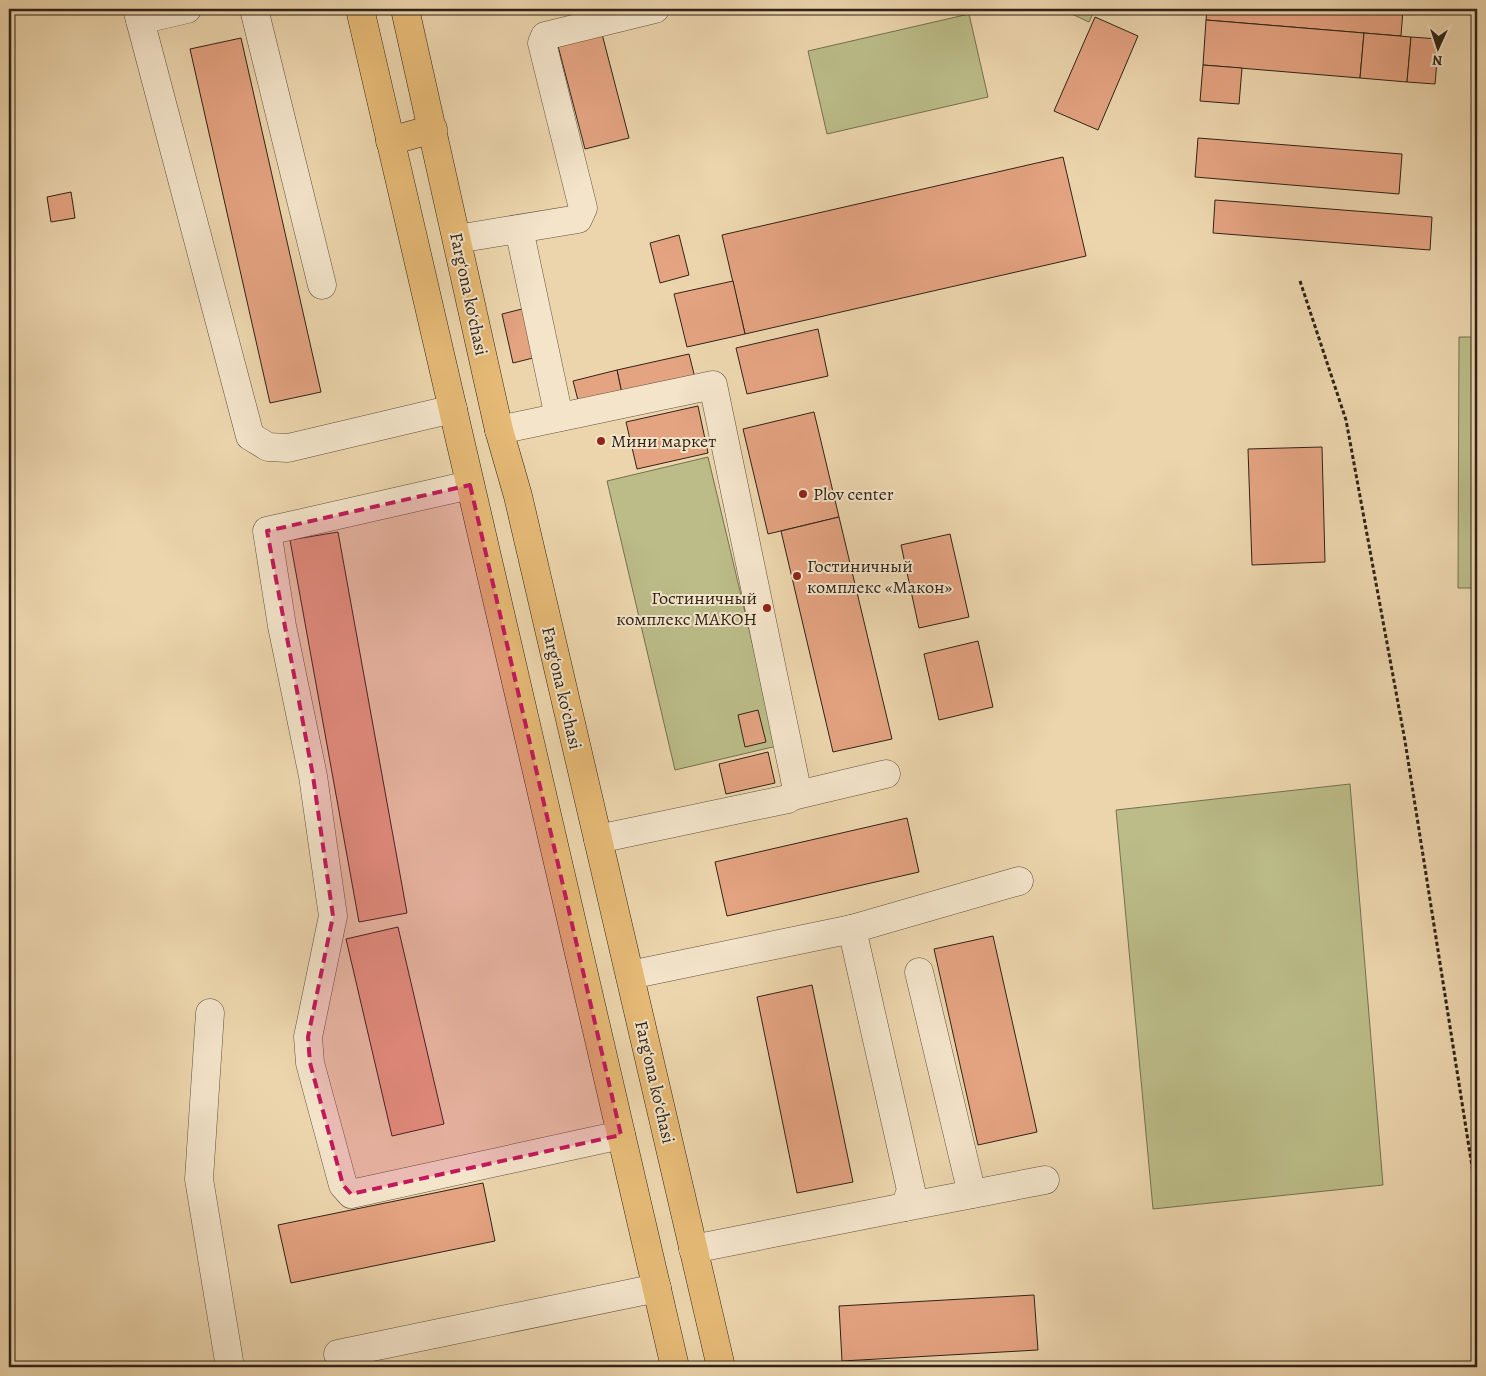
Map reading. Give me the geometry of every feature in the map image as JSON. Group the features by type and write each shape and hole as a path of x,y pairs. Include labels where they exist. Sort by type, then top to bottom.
{"main road":[{"path":"360,9 675,1367"},
{"name":"Fargʻona koʻchasi","path":"405,9 499,430 518,496 721,1367"},
{"path":"390,141 433,129"}],"street":[{"path":"187,9 139,14 250,436 268,447 288,448 453,409"},
{"path":"254,9 322,285"},
{"path":"457,239 578,219 583,208 542,43 545,36 656,9"},
{"path":"518,229 559,417"},
{"path":"499,430 713,385 796,785 793,796"},
{"path":"470,485 267,531 282,626 312,776 333,916 308,1037 310,1063 343,1185 351,1194 621,1135"},
{"path":"598,839 886,774"},
{"path":"630,976 852,929 1019,880"},
{"path":"852,929 911,1190 905,1207"},
{"path":"919,972 972,1194"},
{"path":"210,1013 199,1178 230,1367"},
{"path":"693,1250 1045,1180"},
{"path":"338,1354 657,1288"}],"path":[{"path":"1300,281 1346,420 1405,741 1477,1198"}],"highlighted area":[{"path":"470,485 621,1135 351,1194 343,1185 310,1063 308,1037 333,916 313,776 267,531"}],"green space":[{"path":"1061,9 1095,9 1089,22"},
{"path":"969,14 988,97 827,134 808,51"},
{"path":"1459,337 1477,337 1477,588 1458,588"},
{"path":"708,457 777,746 675,770 607,481"},
{"path":"1350,784 1383,1185 1153,1209 1116,810"}],"building":[{"path":"572,9 612,9 575,19"},
{"path":"1207,9 1403,9 1401,36 1206,20"},
{"path":"1095,17 1138,36 1098,130 1054,111"},
{"path":"1206,20 1364,33 1360,78 1203,65"},
{"path":"1364,33 1411,37 1407,82 1360,78"},
{"path":"602,34 629,138 585,149 558,46"},
{"path":"1411,37 1439,39 1435,84 1407,82"},
{"path":"241,38 321,392 270,403 190,49"},
{"path":"1203,65 1242,68 1239,104 1200,101"},
{"path":"1198,138 1402,154 1399,194 1195,177"},
{"path":"1063,157 1086,256 745,334 722,235"},
{"path":"71,192 75,218 51,222 47,197"},
{"path":"1215,200 1432,217 1430,250 1213,233"},
{"path":"679,235 689,275 660,283 650,243"},
{"path":"733,281 745,334 687,347 674,294"},
{"path":"530,307 541,356 513,363 502,314"},
{"path":"818,329 828,376 747,394 736,348"},
{"path":"689,354 696,382 623,399 617,370"},
{"path":"617,370 623,399 580,408 573,381"},
{"path":"698,406 708,453 637,469 626,422"},
{"path":"814,412 839,517 768,534 743,429"},
{"path":"1322,447 1325,562 1252,565 1248,449"},
{"path":"839,517 892,739 833,752 781,531"},
{"path":"338,532 407,913 359,922 290,540"},
{"path":"950,534 969,617 919,628 901,545"},
{"path":"978,641 993,707 939,720 924,654"},
{"path":"758,710 766,742 745,747 738,715"},
{"path":"768,752 775,783 726,794 719,764"},
{"path":"907,818 919,872 727,916 715,862"},
{"path":"398,927 444,1124 392,1136 346,939"},
{"path":"993,936 1037,1132 978,1145 934,949"},
{"path":"812,985 853,1182 797,1193 757,997"},
{"path":"483,1183 495,1241 291,1283 278,1225"},
{"path":"1034,1295 1038,1350 842,1361 839,1306"}],"place":[{"name":"Мини маркет","path":"601,441"},
{"name":"Plov center","path":"803,494"},
{"name":"Гостиничный комплекс «Макон»","path":"797,576"},
{"name":"Гостиничный комплекс МАКОН","path":"767,608"}]}
